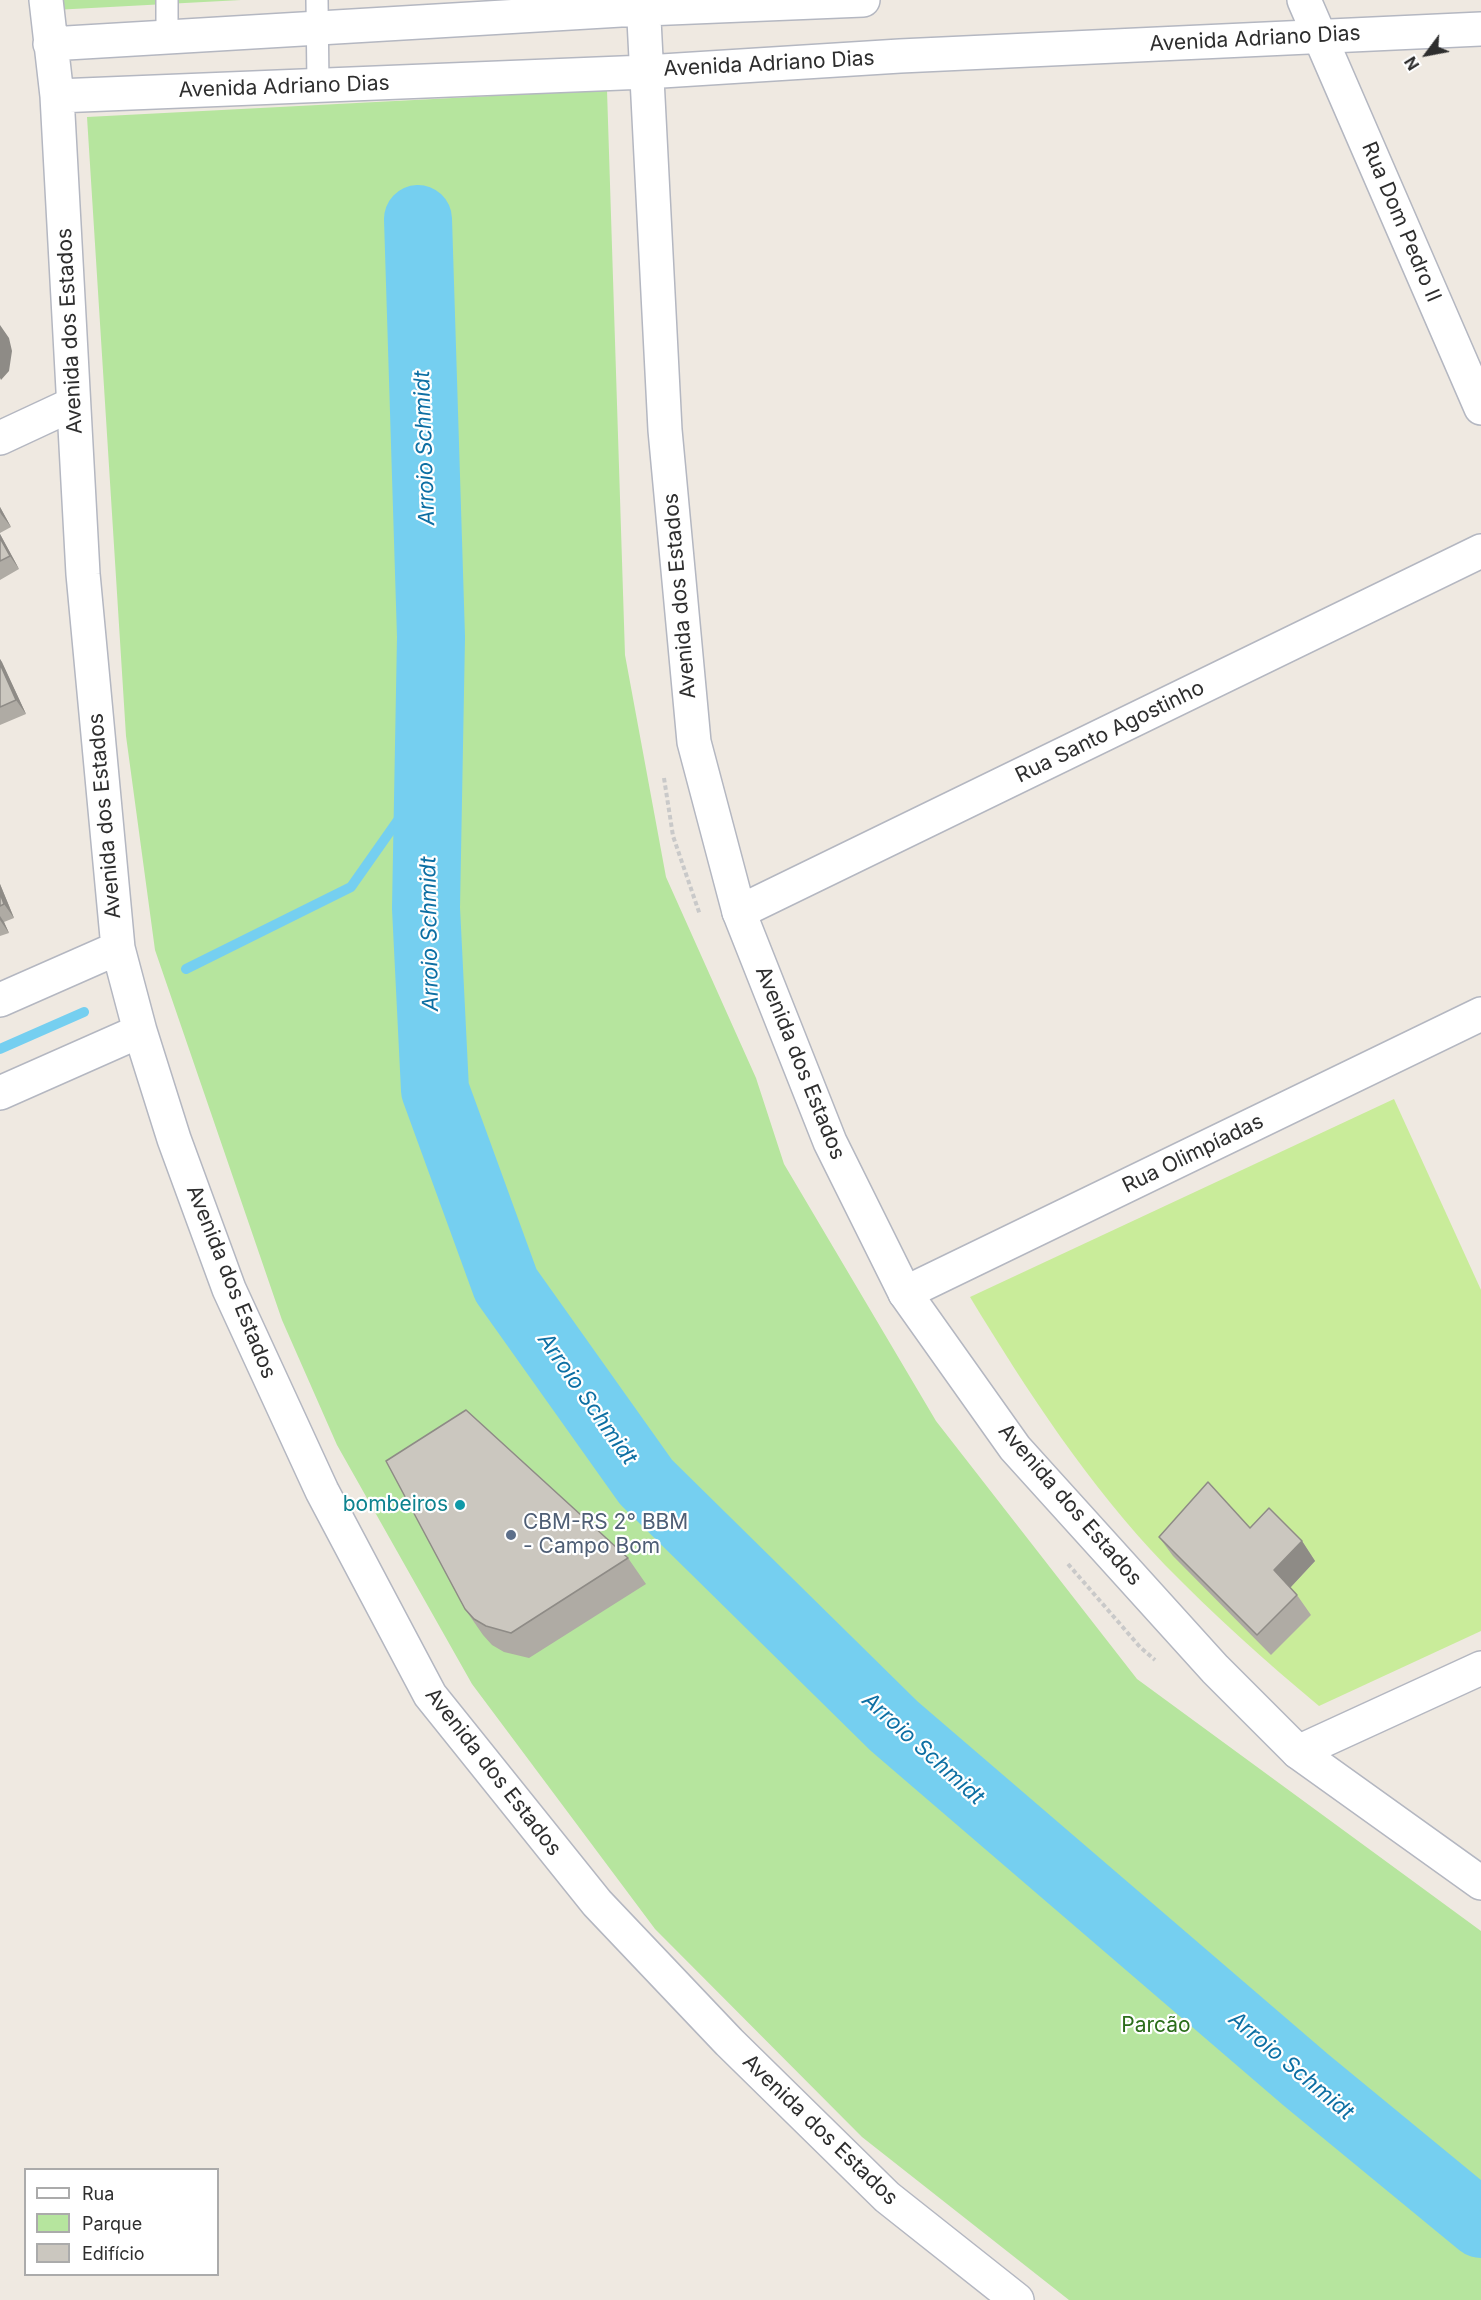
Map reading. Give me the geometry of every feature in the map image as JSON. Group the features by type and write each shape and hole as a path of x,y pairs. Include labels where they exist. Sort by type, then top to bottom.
{"street":[{"name":"Avenida dos Estados","path":"46,0 57,96 83,574 118,948 140,1030 174,1139 229,1289 322,1491 430,1695 597,1903 729,2042 887,2197 1017,2300"},
{"path":"50,44 167,36 318,14 863,0"},
{"name":"Rua Dom Pedro II","path":"1304,0 1481,408"},
{"name":"Avenida dos Estados","path":"643,5 665,430 694,742 739,912 830,1142 905,1293 1015,1448 1215,1669 1298,1752 1481,1883"},
{"name":"Avenida Adriano Dias","path":"57,96 646,72 1481,29"},
{"path":"0,438 73,404"},
{"name":"Rua Santo Agostinho","path":"739,912 1481,551"},
{"path":"0,1000 118,948"},
{"name":"Rua Olimpíadas","path":"905,1293 1481,1014"},
{"path":"0,1093 140,1030"},
{"path":"1298,1752 1481,1668"}],"lane":[{"path":"167,0 167,36"},
{"path":"318,14 318,85"}],"path":[{"path":"663,771 673,836 702,920"},
{"path":"1061,1555 1140,1647 1157,1662"}],"green space":[{"path":"53,0 241,0 54,10"},
{"name":"Parcão","path":"607,90 625,655 666,877 756,1078 784,1164 936,1421 1137,1679 1481,1931 1481,2300 1069,2300 862,2137 655,1929 472,1684 337,1445 282,1320 155,950 126,736 87,117"},
{"path":"1394,1099 1481,1290 1481,1631 1319,1706 1221,1620 1137,1535 1060,1437 970,1297"}],"building":[{"path":"0,538 10,556 0,561"},
{"path":"0,664 16,700 0,707"},
{"path":"0,893 4,904 0,906"},
{"name":"CBM-RS 2° BBM - Campo Bom","path":"466,1410 628,1558 511,1633 486,1626 474,1619 465,1609 386,1461"},
{"path":"1208,1482 1250,1528 1269,1508 1302,1541 1274,1570 1297,1595 1257,1635 1159,1537"}],"waterway":[{"name":"Arroio Schmidt","path":"418,219 431,637 426,908 435,1090 506,1285 646,1482 894,1726 1306,2080 1481,2224"},
{"path":"186,969 351,887 429,776"},
{"path":"0,1049 84,1012"}],"place":[{"name":"bombeiros","path":"460,1505"},
{"name":"CBM-RS 2° BBM - Campo Bom","path":"511,1535"}]}
